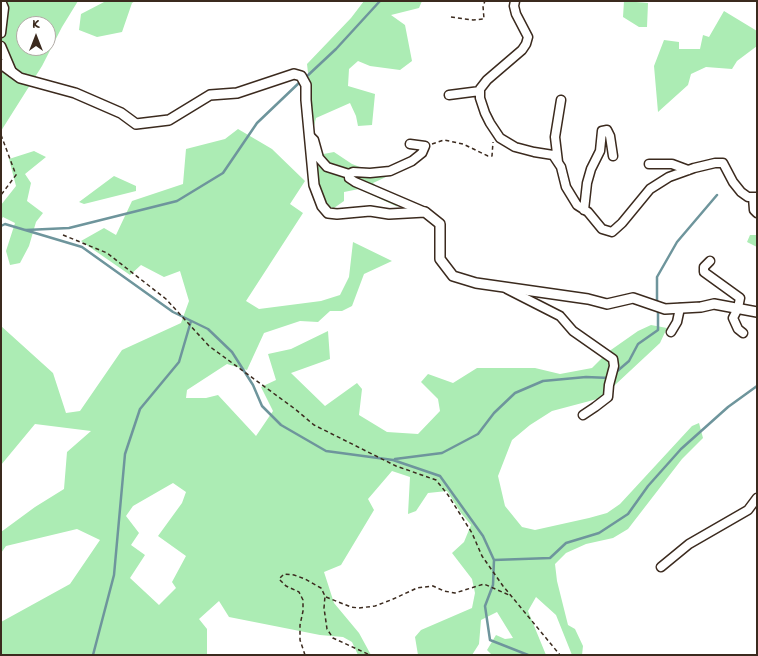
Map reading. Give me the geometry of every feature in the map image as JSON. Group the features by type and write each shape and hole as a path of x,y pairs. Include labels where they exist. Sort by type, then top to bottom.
{"street":[{"path":"1,1 4,8 1,33"},
{"path":"515,1 514,6 516,14 528,37 522,50 487,80 480,91 480,98 485,113 500,138 515,147 553,156 561,167 566,187 577,204 588,212 602,229 612,232 622,223 650,189 669,177 715,163 723,164 733,182 742,192 748,197 755,197 754,210 757,213"},
{"path":"1,46 12,72"},
{"path":"1,64 20,78 74,93 121,113 136,124 169,120 210,95 238,93 294,74 301,76 306,85 314,185 322,206 328,212 337,214 370,211 389,214 425,212"},
{"path":"449,95 480,91"},
{"path":"558,162 555,137 561,100"},
{"path":"584,210 587,183 591,169 600,151 602,131 607,130 610,136 613,156"},
{"path":"309,135 314,140 318,158 327,167 349,174 353,172 370,173 390,171 400,168 422,154 425,146 410,144"},
{"path":"649,164 672,164 688,170"},
{"path":"349,174 349,178 355,182 425,212 440,224 440,260 453,276 476,282 588,299 607,304 632,298 665,309 714,304 757,312"},
{"path":"710,260 704,267 704,272 740,298 738,308 733,318 738,329 743,333"},
{"path":"502,286 560,316 573,331 613,359 614,366 609,385 608,397 583,414"},
{"path":"671,332 677,322 680,308"},
{"path":"661,567 689,544 748,510 757,498"}],"path":[{"path":"451,17 473,20 484,19 483,6 485,1"},
{"path":"425,146 444,140 463,144 488,156 492,156 492,143 495,131"},
{"path":"1,135 16,175 1,195"},
{"path":"63,235 108,253 166,298 209,346 295,409 314,425 396,466 436,480 448,495 472,533 482,556 510,595 560,655"},
{"path":"305,655 300,640 303,600 299,592 286,586 279,579 284,574 294,575 306,579 321,588 325,596 324,608 327,629 333,638 370,655"},
{"path":"325,596 351,607 359,608 374,606 386,602 417,588 433,586 444,591 455,593 484,584 510,595"}],"green space":[{"path":"1,1 78,1 56,39 56,16 16,16 16,56 47,56 1,131"},
{"path":"106,1 135,1 132,3 122,32 97,37 79,30 81,14"},
{"path":"364,1 422,1 419,8 391,15 405,25 412,61 400,70 370,66 358,61 349,69 348,86 375,94 372,125 358,126 356,116 350,103 316,118 314,126 307,64 351,18"},
{"path":"624,1 648,3 647,27 639,27 623,17"},
{"path":"724,11 757,31 757,46 737,61 732,69 706,67 691,74 688,85 658,112 654,66 664,40 679,42 679,49 700,49 703,35 709,37"},
{"path":"238,129 272,149 305,181 290,204 303,213 246,301 259,309 321,301 340,295 349,277 353,242 392,261 364,274 352,306 342,311 330,311 318,322 300,321 264,333 247,370 227,364 187,390 186,398 206,398 218,395 256,436 273,411 261,387 276,380 268,354 291,349 328,331 330,359 291,373 325,406 357,383 362,389 359,415 387,432 418,434 440,411 438,399 421,382 428,374 453,383 477,368 535,368 560,374 592,368 608,352 638,331 651,325 667,328 660,343 601,398 552,411 530,425 512,440 498,476 505,506 522,527 535,530 589,518 607,513 620,504 692,426 699,423 703,438 682,459 628,529 613,538 586,544 566,553 555,564 557,581 568,625 575,629 583,646 582,655 572,655 556,615 536,597 528,611 546,655 492,655 487,650 496,635 505,639 513,638 497,612 481,620 479,644 472,655 418,655 415,637 421,630 472,608 475,593 472,579 452,553 464,542 471,525 461,513 447,491 428,493 416,511 408,514 410,477 392,471 368,499 374,510 341,565 324,572 334,603 359,633 371,655 358,655 352,642 343,637 320,635 229,617 219,601 199,619 207,629 207,655 1,655 1,622 70,584 100,540 77,529 6,546 1,553 1,532 35,507 64,489 67,452 91,431 35,424 1,465 1,326 53,373 66,413 80,411 122,350 181,323 189,301 180,271 164,277 141,265 130,275 81,241 104,228 116,235 132,201 183,184 186,149 225,139","holes":["173,483 186,492 182,503 158,536 186,556 172,582 176,588 159,605 130,578 145,555 131,545 139,533 126,516 133,506"]},
{"path":"34,151 46,157 25,174 31,183 27,201 43,213 36,222 29,246 20,263 10,265 6,251 15,223 3,217 1,220 1,205 16,186 9,159"},
{"path":"334,152 352,164 386,177 373,183 398,207 359,189 344,192 344,201 334,208 330,207 319,191 313,156"},
{"path":"114,176 136,186 136,191 84,204 79,202"},
{"path":"750,235 757,235 757,247 747,242"}],"waterway":[{"path":"305,78 336,49 380,1"},
{"path":"26,230 69,228 177,201 223,173 257,123 301,81"},
{"path":"657,304 657,277 677,242 717,195"},
{"path":"1,226 5,224 82,247 173,312 208,329 232,352 253,385 262,406 281,425 326,451 393,460 440,476 483,536 494,560 493,585 485,606 490,640 528,655"},
{"path":"615,373 629,361 638,344 658,330 658,309"},
{"path":"93,655 114,575 125,454 140,409 179,362 191,321"},
{"path":"395,459 442,453 478,434 494,413 515,393 543,381 586,377 610,378"},
{"path":"494,560 550,558 566,543 599,533 628,514 648,486 681,449 728,407 757,386"}]}
